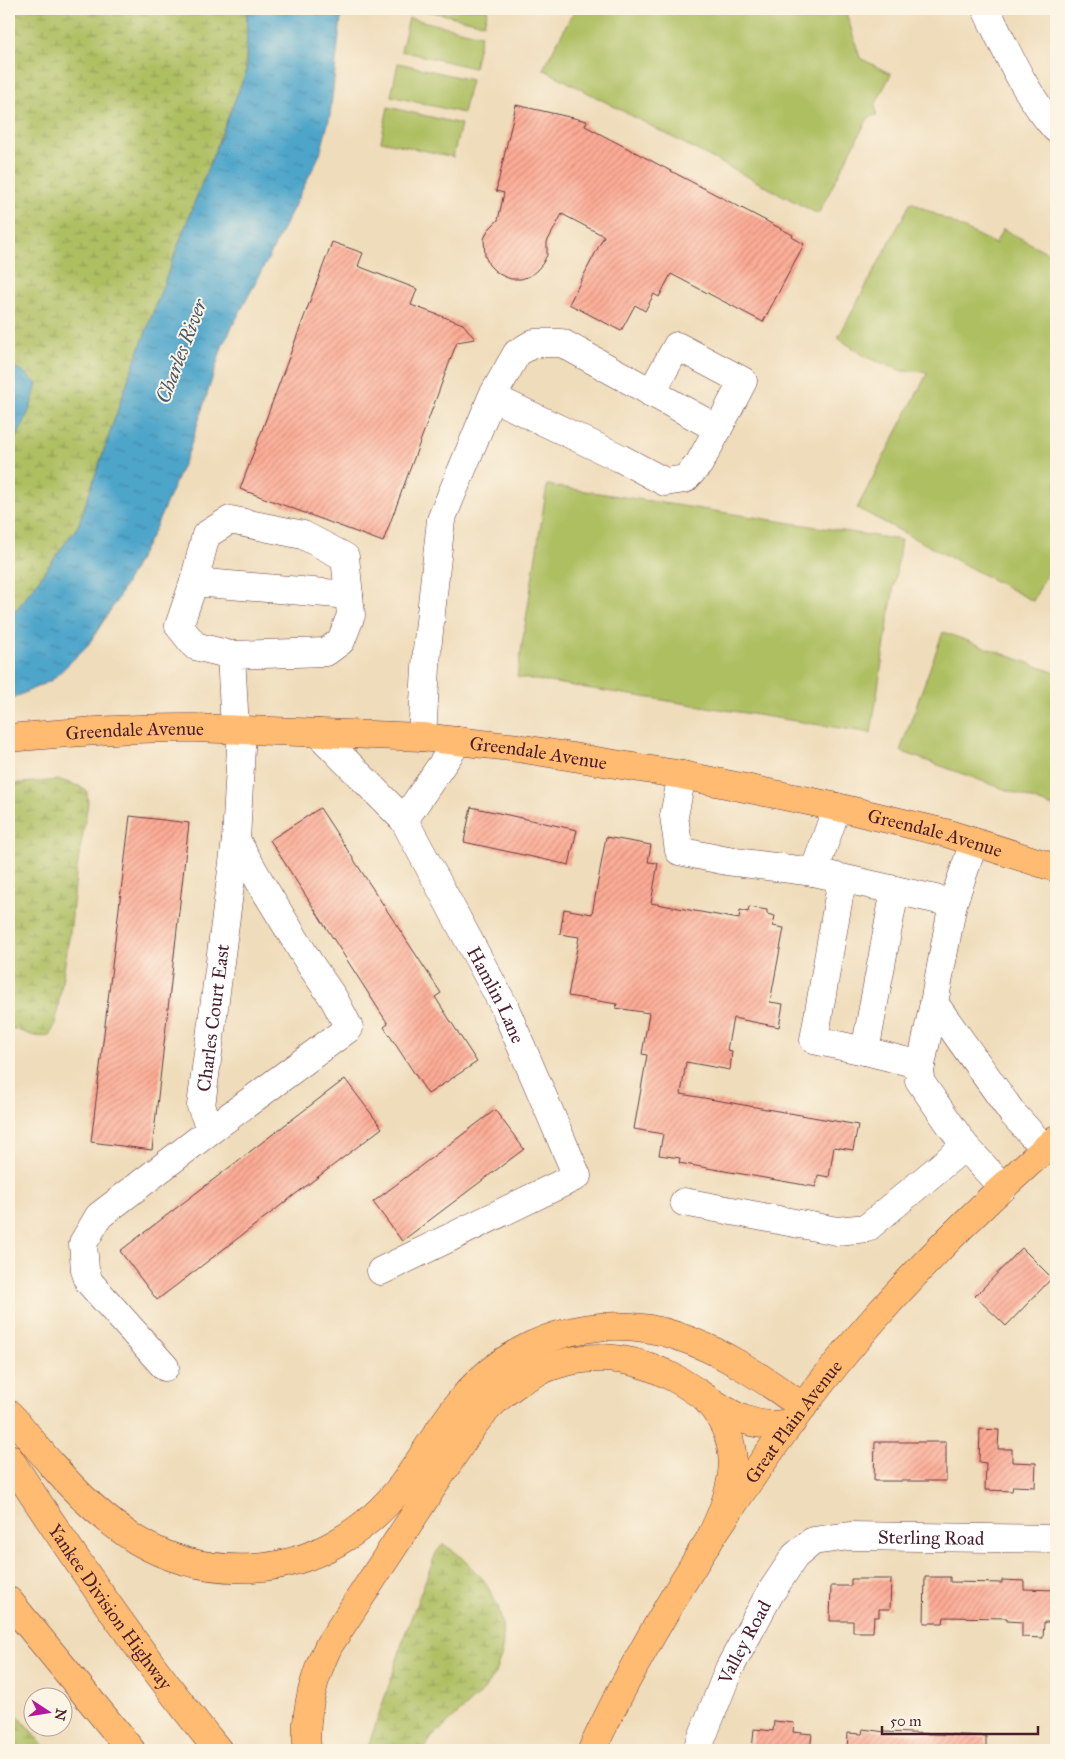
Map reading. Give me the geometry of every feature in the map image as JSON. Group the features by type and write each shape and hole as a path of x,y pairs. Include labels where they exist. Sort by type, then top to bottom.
{"main road":[{"name":"Greendale Avenue","path":"9,738 158,727 422,737 518,748 682,775 837,807 946,833 1056,868"},
{"name":"Great Plain Avenue","path":"592,1750 637,1663 683,1583 735,1502 798,1415 847,1351 893,1298 945,1244 1050,1144"},
{"path":"9,1414 24,1428 52,1466 107,1518 130,1535 153,1549 182,1561 214,1567 245,1569 277,1565 308,1557 338,1542 369,1521 404,1483 460,1402 484,1375 522,1350 558,1335 587,1329 630,1327 676,1335 705,1347 759,1377 798,1415 771,1426 744,1420 726,1411 675,1378 645,1365 629,1361 601,1358 572,1360 548,1367 522,1379 500,1395 480,1416 338,1628 321,1662 310,1701 307,1721 307,1750"},
{"path":"690,1388 705,1399 720,1418 729,1440 733,1464 726,1503 708,1543"},
{"name":"Yankee Division Highway","path":"9,1458 101,1597 146,1659 218,1750"},
{"path":"9,1600 131,1750"}],"street":[{"path":"986,9 1011,60 1036,102 1056,129"},
{"path":"422,737 427,650 441,520 492,397 518,353 534,342 562,343 718,429"},
{"path":"492,397 620,458 665,482 685,479 699,464 743,381 677,346 651,393"},
{"path":"230,520 303,534 345,557 349,595 351,615 341,641 326,652 231,655 195,646 179,626 194,582 206,535 230,520"},
{"path":"194,582 349,595"},
{"name":"Charles Court East","path":"210,1130 201,1106 236,840 238,729 231,655"},
{"name":"Hamlin Lane","path":"318,733 404,820 504,1006 576,1176 381,1270"},
{"path":"404,820 458,741"},
{"path":"682,775 674,816 679,851 727,861 814,872 953,903"},
{"path":"814,872 837,807"},
{"path":"165,1367 89,1282 85,1270 83,1242 99,1216 210,1130 350,1028 236,840"},
{"path":"974,842 953,903 919,1080 965,1146 1003,1188"},
{"path":"842,878 814,1040 921,1064"},
{"path":"865,1051 895,890"},
{"path":"934,1003 1014,1114 1050,1144"},
{"path":"684,1202 837,1231 867,1228 965,1146"},
{"name":"Sterling Road","path":"808,1546 813,1541 850,1536 1056,1539"},
{"name":"Valley Road","path":"697,1750 729,1669 769,1596 795,1556 808,1546"}],"green space":[{"path":"9,9 247,9 246,72 191,211 130,374 78,526 9,620 9,448 17,437 20,369 9,367"},
{"path":"420,9 488,9 484,24"},
{"path":"575,9 845,9 860,58 891,74 875,105 877,115 868,118 818,214 543,69"},
{"path":"409,18 481,35 474,68 401,51"},
{"path":"398,63 471,80 463,113 391,96"},
{"path":"388,107 461,124 453,157 381,141"},
{"path":"911,202 995,244 1003,229 1056,257 1056,557 1033,601 857,508 928,372 902,371 866,357 838,338"},
{"path":"547,485 901,540 871,733 517,677"},
{"path":"943,632 1056,673 1056,808 900,751"},
{"path":"60,780 79,786 87,791 88,803 55,1026 49,1036 44,1037 9,1027 9,784"},
{"path":"443,1544 459,1555 484,1580 498,1606 502,1623 503,1641 501,1657 495,1673 484,1690 432,1737 423,1750 367,1750 405,1634 436,1553"},
{"path":"9,1705 22,1720 22,1736 35,1736 47,1750 9,1750"}],"water":[{"name":"Charles River","path":"247,9 342,9 330,116 320,154 223,344 189,451 154,531 117,600 88,645 52,680 9,700 9,620 78,526 130,374 191,211 246,72"},
{"path":"9,367 20,369 37,384 26,418 9,448"}],"building":[{"path":"516,105 587,121 585,126 793,235 792,237 804,244 763,322 671,274 659,297 654,294 645,311 635,305 621,331 569,304 604,236 562,214 547,242 547,255 543,263 530,276 521,279 511,279 495,271 489,265 485,256 484,239 488,230 498,220 504,193 496,191"},
{"path":"332,242 363,253 358,266 417,289 411,305 463,324 475,339 457,342 383,542 240,489"},
{"path":"471,807 577,830 569,865 464,842"},
{"path":"320,808 441,993 435,997 477,1062 428,1094 384,1027 388,1024 270,840"},
{"path":"130,816 189,823 152,1150 91,1142"},
{"path":"606,837 651,845 648,862 658,863 651,903 739,919 740,910 748,912 749,907 767,910 767,914 775,916 773,926 784,928 770,1002 783,1004 779,1027 733,1018 727,1050 732,1051 730,1070 686,1062 681,1094 858,1125 853,1150 834,1147 829,1177 818,1175 816,1187 679,1163 680,1158 659,1155 663,1134 634,1129 647,1055 642,1054 649,1013 616,1008 617,1004 568,996 579,937 560,934 564,909 592,914"},
{"path":"345,1079 382,1128 157,1300 120,1251"},
{"path":"495,1110 524,1149 402,1241 373,1202"},
{"path":"1022,1248 1052,1278 1006,1326 975,1296"},
{"path":"980,1429 999,1430 998,1449 1012,1449 1012,1462 1036,1463 1035,1487 1013,1486 1012,1491 985,1490 986,1463 979,1462"},
{"path":"875,1442 946,1442 946,1481 874,1481"},
{"path":"925,1577 950,1577 950,1582 1002,1583 1002,1580 1024,1581 1024,1589 1056,1590 1056,1622 1044,1622 1043,1638 1022,1637 1022,1622 1007,1621 1007,1618 944,1617 943,1623 924,1623"},
{"path":"851,1579 891,1579 890,1609 879,1609 879,1617 874,1617 873,1632 853,1632 853,1621 830,1621 831,1586 851,1586"},
{"path":"774,1721 794,1723 793,1732 812,1734 810,1750 752,1750 754,1729 773,1731"},
{"path":"863,1729 885,1732 986,1736 986,1750 847,1750 848,1733 862,1734"}]}
